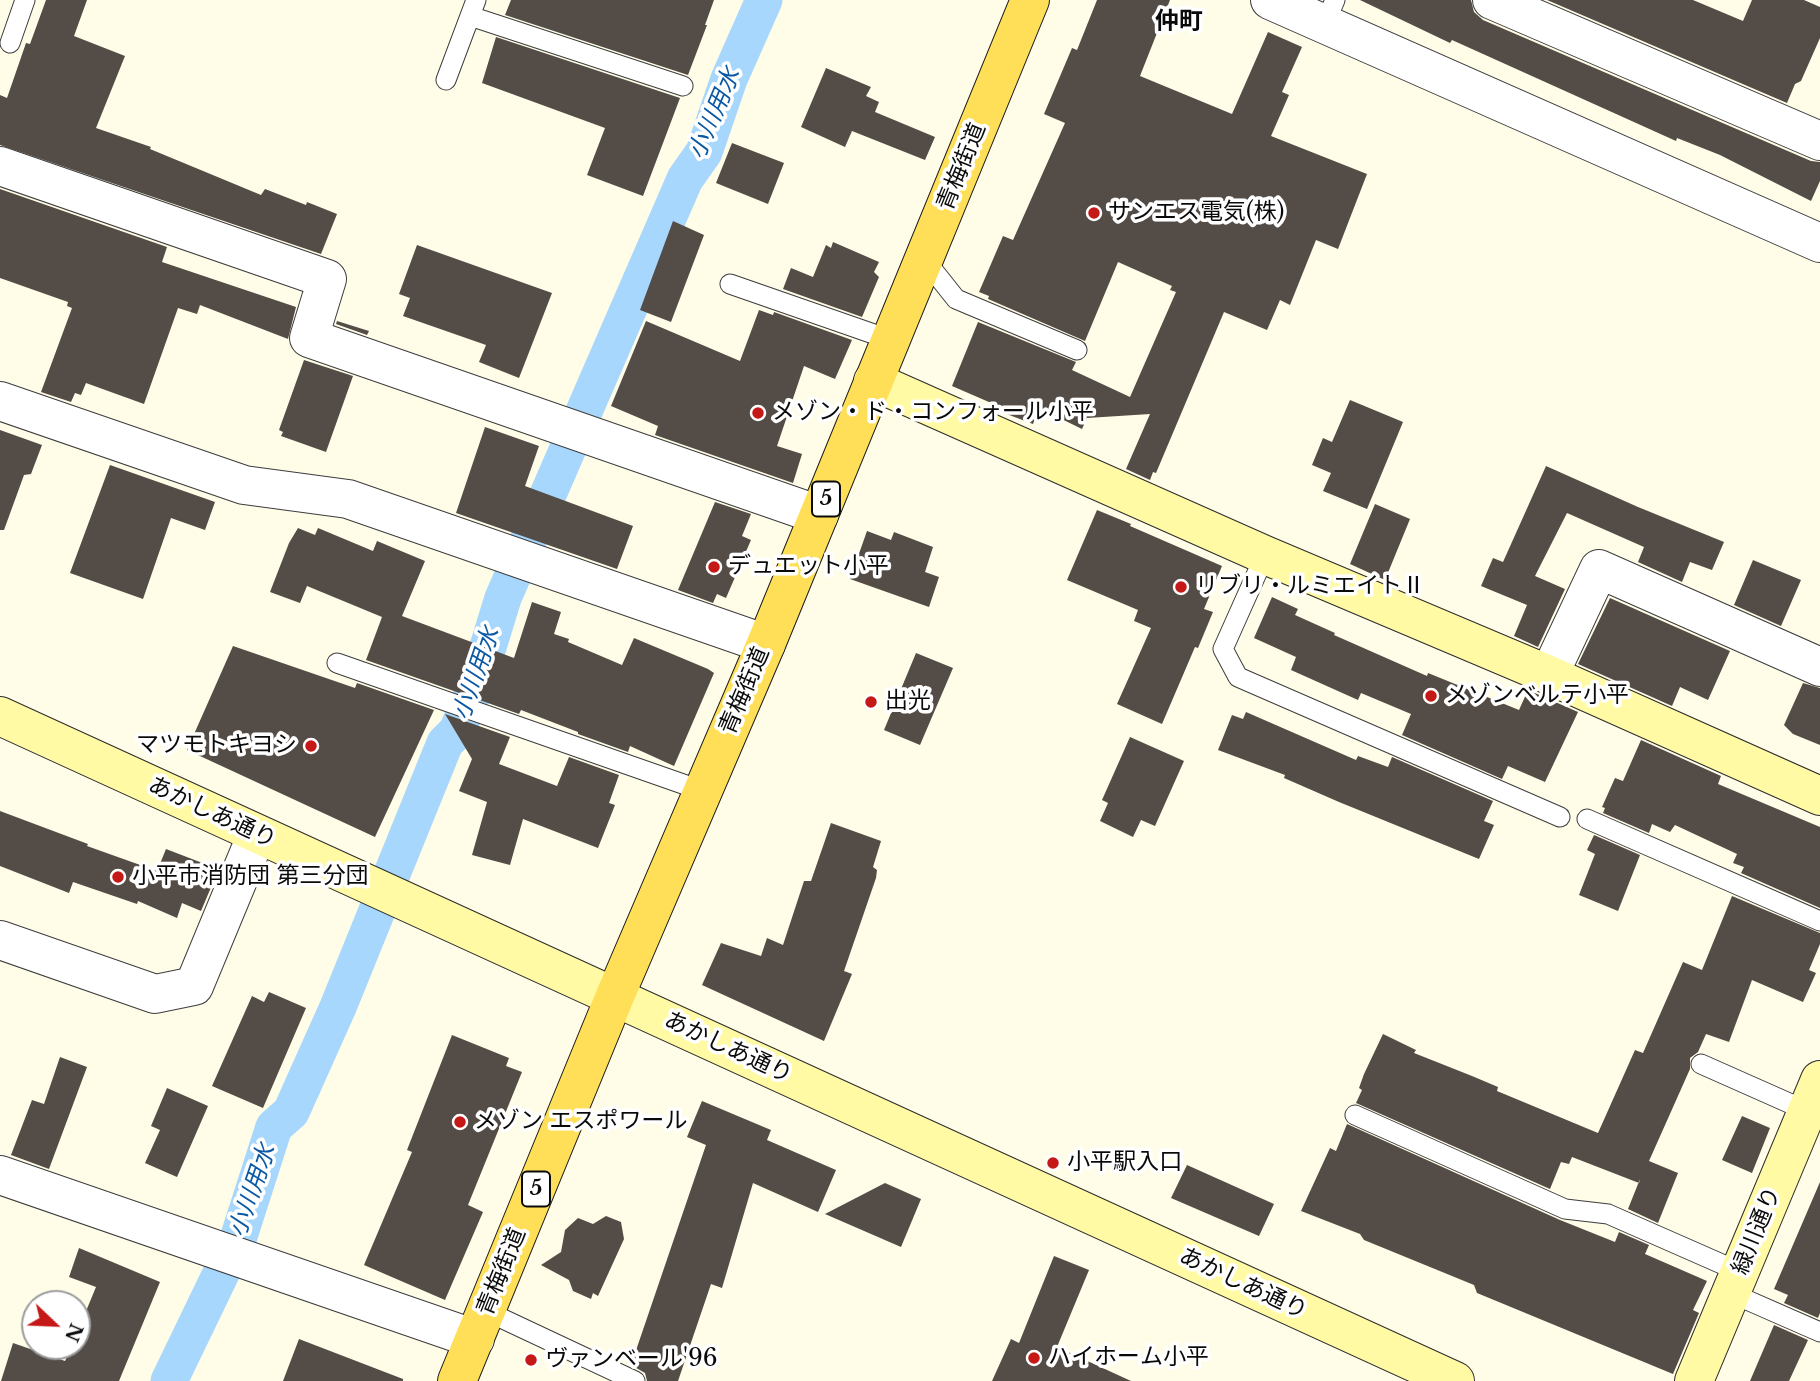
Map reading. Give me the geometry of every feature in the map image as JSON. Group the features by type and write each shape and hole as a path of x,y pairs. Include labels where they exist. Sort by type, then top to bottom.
{"main road":[{"name":"青梅街道","path":"457,1381 615,996 766,644 1030,0"}],"street":[{"path":"1492,0 1820,141"},
{"path":"1274,2 1329,13 1820,243"},
{"path":"0,166 327,279 309,338 819,515"},
{"path":"873,381 1820,796"},
{"path":"0,401 244,485 348,499 766,644"},
{"path":"1549,675 1599,569 1820,667"},
{"name":"あかしあ通り","path":"0,716 1455,1381"},
{"path":"0,940 155,994 194,986 257,834"},
{"name":"緑川通り","path":"1694,1381 1816,1103"},
{"path":"0,1175 226,1252 481,1325"}],"lane":[{"path":"10,43 25,0"},
{"path":"446,80 473,8 683,86"},
{"path":"925,260 956,299 1077,350"},
{"path":"730,284 891,340"},
{"path":"1265,555 1223,649 1238,677 1560,817"},
{"path":"337,663 703,791"},
{"path":"1587,819 1820,921"},
{"path":"1701,1065 1816,1103"},
{"path":"1354,1115 1565,1209 1608,1214 1736,1282 1820,1332"},
{"path":"481,1325 635,1381"}],"building":[{"path":"46,0 87,0 74,36 125,56 96,128 151,147 150,149 261,195 265,189 337,214 321,254 0,145 0,95 7,98 26,43 30,44"},
{"path":"511,0 714,0 688,75 505,15"},
{"path":"1097,0 1170,0 1140,76 1232,114 1268,32 1302,47 1282,92 1289,95 1271,136 1367,174 1338,249 1316,240 1290,305 1280,300 1267,330 1224,312 1156,473 1153,472 1150,480 1126,469 1150,414 1087,418 1082,429 1039,408 1033,424 1004,413 1005,409 952,386 978,322 1076,362 1072,370 1130,397 1176,292 1170,290 1172,286 1118,262 1085,341 988,299 989,296 979,292 1003,236 1013,240 1065,123 1044,114 1072,48 1077,50"},
{"path":"1360,0 1471,0 1474,12 1483,20 1811,161 1820,162 1820,181 1811,201 1720,155 1677,138 1676,141 1452,40 1450,43"},
{"path":"1547,0 1693,0 1743,21 1752,0 1804,0 1820,7 1820,38 1801,81 1795,84 1787,103"},
{"path":"496,37 680,98 643,196 587,175 605,128 482,83"},
{"path":"826,68 871,87 866,96 879,102 875,112 935,137 925,160 852,131 845,147 801,127"},
{"path":"732,143 784,163 768,204 716,183"},
{"path":"0,189 167,247 162,262 296,307 288,339 200,305 197,314 178,308 144,404 86,383 81,395 75,393 71,402 41,392 72,308 67,306 68,302 0,278"},
{"path":"673,221 704,235 671,322 640,310"},
{"path":"833,242 879,262 874,272 879,277 862,317 783,289 791,268 813,277 826,245 831,248"},
{"path":"417,245 552,293 519,378 479,362 486,345 403,316 410,298 399,294"},
{"path":"759,310 773,315 774,312 852,340 835,379 804,366 777,446 802,454 793,483 655,435 658,426 611,406 646,321 740,361"},
{"path":"337,321 369,331 367,335 336,324"},
{"path":"304,360 353,376 326,452 281,436 283,432 279,430"},
{"path":"1350,400 1403,422 1367,509 1323,491 1331,473 1312,465 1323,438 1332,442"},
{"path":"485,427 539,446 525,486 633,526 617,569 456,513"},
{"path":"0,430 42,445 31,474 24,475 4,530 0,530"},
{"path":"110,465 215,502 205,530 171,518 143,599 70,573"},
{"path":"1546,466 1724,542 1712,570 1690,562 1682,582 1638,562 1644,547 1567,513 1535,576 1565,589 1538,647 1514,636 1527,605 1481,586 1493,558 1503,562"},
{"name":"デュエット小平","path":"715,502 751,514 742,536 751,540 726,598 717,594 713,603 678,590"},
{"path":"1375,504 1410,519 1385,580 1350,564"},
{"path":"1097,510 1222,566 1204,609 1213,612 1162,724 1117,704 1151,628 1134,621 1138,610 1067,580"},
{"path":"298,528 315,535 318,528 373,551 377,541 425,561 402,616 514,658 532,602 561,612 554,634 622,665 634,638 708,669 714,673 674,766 630,746 628,752 521,710 519,714 366,660 382,617 307,586 300,603 270,592 289,543"},
{"path":"867,531 891,540 894,532 933,547 925,572 939,577 929,607 850,579"},
{"path":"1753,560 1801,580 1781,626 1734,605"},
{"path":"1272,597 1298,609 1295,615 1335,633 1334,635 1427,676 1428,673 1519,710 1528,690 1578,712 1545,782 1508,766 1502,779 1402,735 1411,714 1361,693 1358,700 1291,670 1296,657 1254,638"},
{"path":"1610,598 1730,651 1708,700 1680,687 1672,706 1578,664"},
{"path":"233,646 355,688 357,683 434,710 375,837 187,750"},
{"path":"916,653 953,668 920,745 884,730"},
{"path":"1803,683 1820,688 1820,745 1793,734 1784,725"},
{"path":"1246,712 1356,760 1358,756 1388,767 1392,757 1493,801 1484,821 1494,825 1479,859 1339,802 1284,778 1285,775 1218,750 1232,715 1243,719"},
{"path":"445,714 510,737 499,764 557,786 569,757 619,775 609,803 615,805 598,848 523,819 510,865 472,855 487,802 459,791 472,759"},
{"path":"1130,737 1184,761 1155,826 1141,820 1133,837 1100,821 1108,803 1102,800"},
{"path":"1641,740 1721,776 1718,784 1820,827 1820,908 1741,873 1744,867 1733,863 1737,854 1675,825 1670,832 1652,824 1649,833 1603,813 1605,808 1602,807 1615,778 1623,781"},
{"path":"0,811 157,871 166,849 205,864 212,885 201,911 182,903 177,918 138,901 137,904 73,882 69,893 0,866"},
{"path":"831,823 881,841 873,867 877,870 876,878 844,971 852,974 824,1041 702,985 721,943 761,956 767,938 783,945 804,881 811,881"},
{"path":"1594,835 1640,855 1618,911 1579,895 1595,854 1587,850"},
{"path":"1732,896 1820,933 1820,944 1809,970 1816,973 1803,1002 1752,980 1729,1042 1706,1034 1698,1052 1690,1058 1690,1069 1649,1161 1678,1173 1658,1223 1628,1209 1638,1183 1572,1157 1569,1164 1561,1162 1550,1189 1356,1103 1362,1090 1359,1088 1364,1074 1383,1034 1416,1050 1414,1053 1498,1087 1497,1091 1598,1133 1635,1050 1643,1053 1683,962 1702,970"},
{"path":"269,992 306,1008 263,1108 212,1086 252,996 264,1002"},
{"path":"452,1035 509,1058 506,1066 522,1072 468,1205 483,1212 445,1300 364,1265 412,1152 407,1150"},
{"path":"60,1057 87,1067 49,1169 11,1155 32,1100 44,1104"},
{"path":"167,1088 208,1106 177,1177 145,1163 160,1130 151,1126"},
{"path":"702,1101 771,1130 767,1140 836,1170 818,1212 753,1183 722,1288 711,1284 678,1381 647,1381 645,1373 631,1365 706,1145 687,1137"},
{"path":"1742,1116 1770,1128 1752,1173 1722,1160"},
{"path":"1347,1124 1560,1220 1615,1242 1619,1232 1649,1245 1645,1254 1707,1281 1693,1310 1699,1313 1673,1374 1477,1293 1474,1285 1301,1211 1330,1148 1336,1151"},
{"path":"1187,1165 1274,1204 1259,1236 1171,1198"},
{"path":"1820,1182 1818,1318 1784,1303 1788,1295 1774,1289"},
{"path":"885,1183 921,1199 901,1247 825,1214"},
{"path":"606,1216 621,1222 624,1239 598,1296 593,1293 591,1299 573,1291 569,1280 541,1265 561,1252 565,1230 578,1218 593,1224"},
{"path":"79,1248 160,1282 119,1381 1,1381 13,1343 21,1346 21,1360 91,1360 91,1299 96,1287 69,1277"},
{"path":"1054,1256 1089,1270 1057,1347 1131,1381 992,1381 1011,1339 1019,1343"},
{"path":"1774,1325 1808,1340 1789,1381 1750,1381"},
{"path":"299,1339 403,1379 403,1381 283,1381"}],"waterway":[{"name":"小川用水","path":"169,1381 239,1236 274,1127 291,1112 338,1007 445,743 457,731 477,683 503,598 685,179 704,152 729,79 764,0"}],"place":[{"name":"サンエス電気(株)","path":"1094,213"},
{"name":"メゾン・ド・コンフォール小平","path":"758,413"},
{"name":"デュエット小平","path":"714,567"},
{"name":"リブリ・ルミエイトⅡ","path":"1181,587"},
{"name":"メゾンベルテ小平","path":"1431,696"},
{"name":"出光","path":"871,702"},
{"name":"マツモトキヨシ","path":"311,746"},
{"name":"小平市消防団 第三分団","path":"118,877"},
{"name":"メゾン エスポワール","path":"460,1122"},
{"name":"小平駅入口","path":"1053,1163"},
{"name":"ハイホーム小平","path":"1034,1358"},
{"name":"ヴァンベール'96","path":"531,1360"}],"district":[{"name":"仲町","path":"1179,22"}]}
